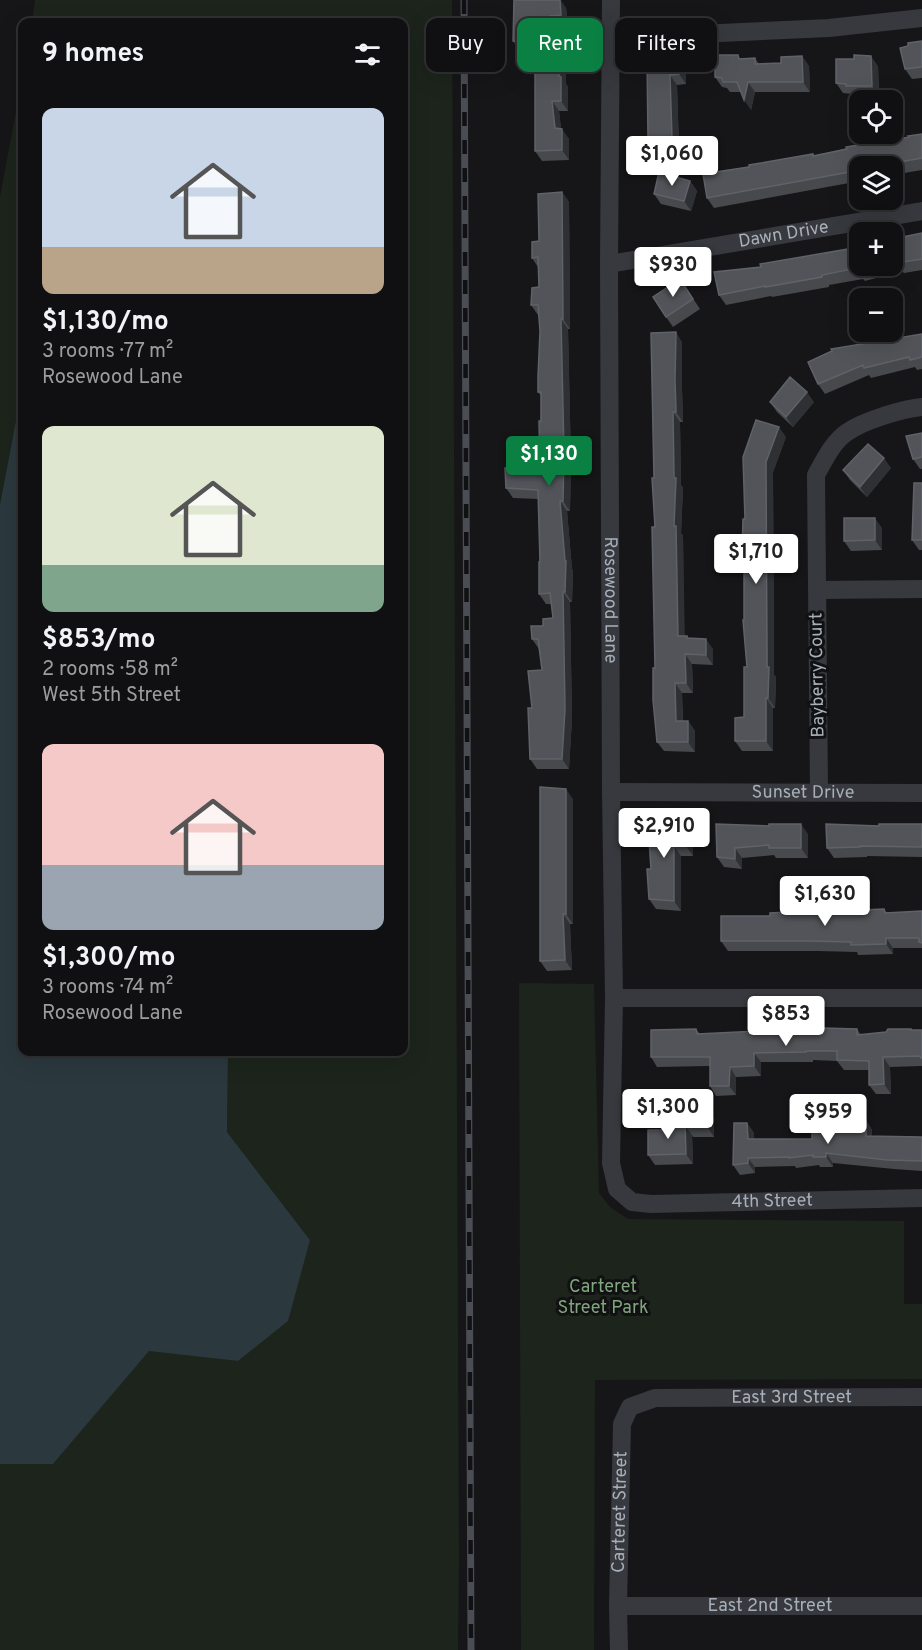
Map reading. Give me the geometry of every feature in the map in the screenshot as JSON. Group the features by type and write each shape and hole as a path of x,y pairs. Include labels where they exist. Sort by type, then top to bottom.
{"street":[{"name":"Rosewood Lane","path":"611,0 609,264 614,998 611,1163 617,1189 626,1197"},
{"path":"611,38 829,28 922,18"},
{"name":"Dawn Drive","path":"609,264 922,211"},
{"name":"Bayberry Court","path":"819,792 816,475 828,452 845,433 874,420 911,408 922,407"},
{"path":"817,590 922,590"},
{"name":"Sunset Drive","path":"611,792 922,793"},
{"path":"614,998 922,998"},
{"name":"4th Street","path":"626,1197 632,1202 651,1204 922,1198"},
{"name":"East 3rd Street","path":"661,1398 922,1396"},
{"name":"Carteret Street","path":"619,1650 622,1424 630,1407 661,1398"},
{"name":"East 2nd Street","path":"618,1606 922,1606"}],"green space":[{"path":"35,0 452,0 452,18 426,18 426,72 452,72 458,1650 0,1650 0,1464 53,1464 149,1350 238,1361 310,1240 227,1132 228,1056 408,1056 408,18 33,18"},
{"path":"18,100 18,410 0,504 0,197"},
{"name":"Carteret Street Park","path":"519,983 594,984 599,1193 610,1207 628,1219 904,1221 904,1304 922,1304 922,1379 595,1380 594,1650 521,1650"}],"shaded area":[{"path":"18,410 18,1056 228,1056 227,1132 310,1240 288,1321 238,1361 149,1351 53,1464 0,1464 0,504"}],"building":[{"path":"514,0 560,0 561,15 550,16 550,18 517,18 517,41 513,41"},
{"path":"922,41 922,67 905,69 900,48 908,46 908,43"},
{"path":"717,55 738,55 739,59 755,58 755,64 781,63 781,57 802,56 803,82 748,82 744,100 737,82 723,82 722,78 715,77"},
{"path":"854,55 871,56 872,86 846,86 846,84 836,83 836,59 854,59"},
{"path":"535,72 559,72 561,101 552,101 555,128 562,129 562,150 535,151"},
{"path":"647,72 679,72 679,74 670,75 672,138 648,138"},
{"path":"922,134 922,158 903,161 903,156 849,156 849,172 707,198 703,174 813,154 813,156 858,145 903,144 903,138"},
{"path":"659,172 690,181 684,201 654,194"},
{"path":"562,192 563,319 561,319 564,452 563,501 560,501 566,561 565,592 563,592 565,709 562,759 530,759 528,708 532,708 528,671 542,670 538,639 532,639 531,626 543,626 543,619 553,618 550,593 539,594 538,490 506,488 505,468 540,467 541,392 538,392 538,376 540,331 538,305 531,305 532,288 539,287 538,257 532,258 532,242 539,241 538,194"},
{"path":"922,233 922,259 903,262 903,237"},
{"path":"849,249 849,270 822,275 822,277 719,295 714,272 761,267 760,264"},
{"path":"680,279 693,299 666,317 653,297"},
{"path":"676,332 676,412 673,412 678,636 706,639 706,655 685,654 686,683 675,683 676,721 688,721 688,742 657,742 653,700 653,668 655,668 652,527 655,527 652,478 654,478 651,333"},
{"path":"922,334 922,357 910,360 909,357 864,368 863,365 818,384 808,362 832,351 831,349 873,342 903,342 903,337"},
{"path":"790,377 807,392 786,417 770,402"},
{"path":"756,420 779,427 766,462 767,667 769,667 766,741 735,741 735,718 744,717 744,667 747,667 743,620 744,553 742,553 743,519 745,519 743,457"},
{"path":"922,433 922,457 913,459 906,436"},
{"path":"868,444 884,458 860,487 843,470"},
{"path":"914,483 922,483 922,540 912,540"},
{"path":"844,518 875,518 875,540 844,541"},
{"path":"540,787 566,789 566,914 563,914 565,960 540,961"},
{"path":"685,824 686,846 674,846 674,901 649,899 647,869 651,869 648,825"},
{"path":"716,824 769,826 769,824 801,824 801,848 769,848 769,845 735,848 735,859 717,857"},
{"path":"826,824 879,826 879,824 922,824 922,847 827,848"},
{"path":"884,909 885,913 922,911 922,943 919,942 919,938 886,938 886,944 851,945 851,942 721,941 721,916 770,916 770,913 809,910"},
{"path":"823,1028 857,1029 857,1035 886,1032 888,1029 922,1030 922,1058 920,1056 883,1057 884,1084 869,1085 869,1061 837,1060 837,1051 754,1053 754,1066 730,1067 729,1086 710,1086 710,1057 651,1057 651,1030 696,1029 697,1034"},
{"path":"686,1109 707,1109 707,1127 686,1127"},
{"path":"866,1120 866,1136 922,1137 922,1161 887,1160 826,1153 826,1157 813,1157 813,1155 789,1158 748,1158 748,1163 733,1165 734,1123 747,1123 748,1139 812,1139 812,1126 848,1125 848,1121"},
{"path":"668,1121 685,1122 686,1154 648,1155 648,1130 669,1130"}],"railway":[{"path":"464,0 471,1650"}]}
